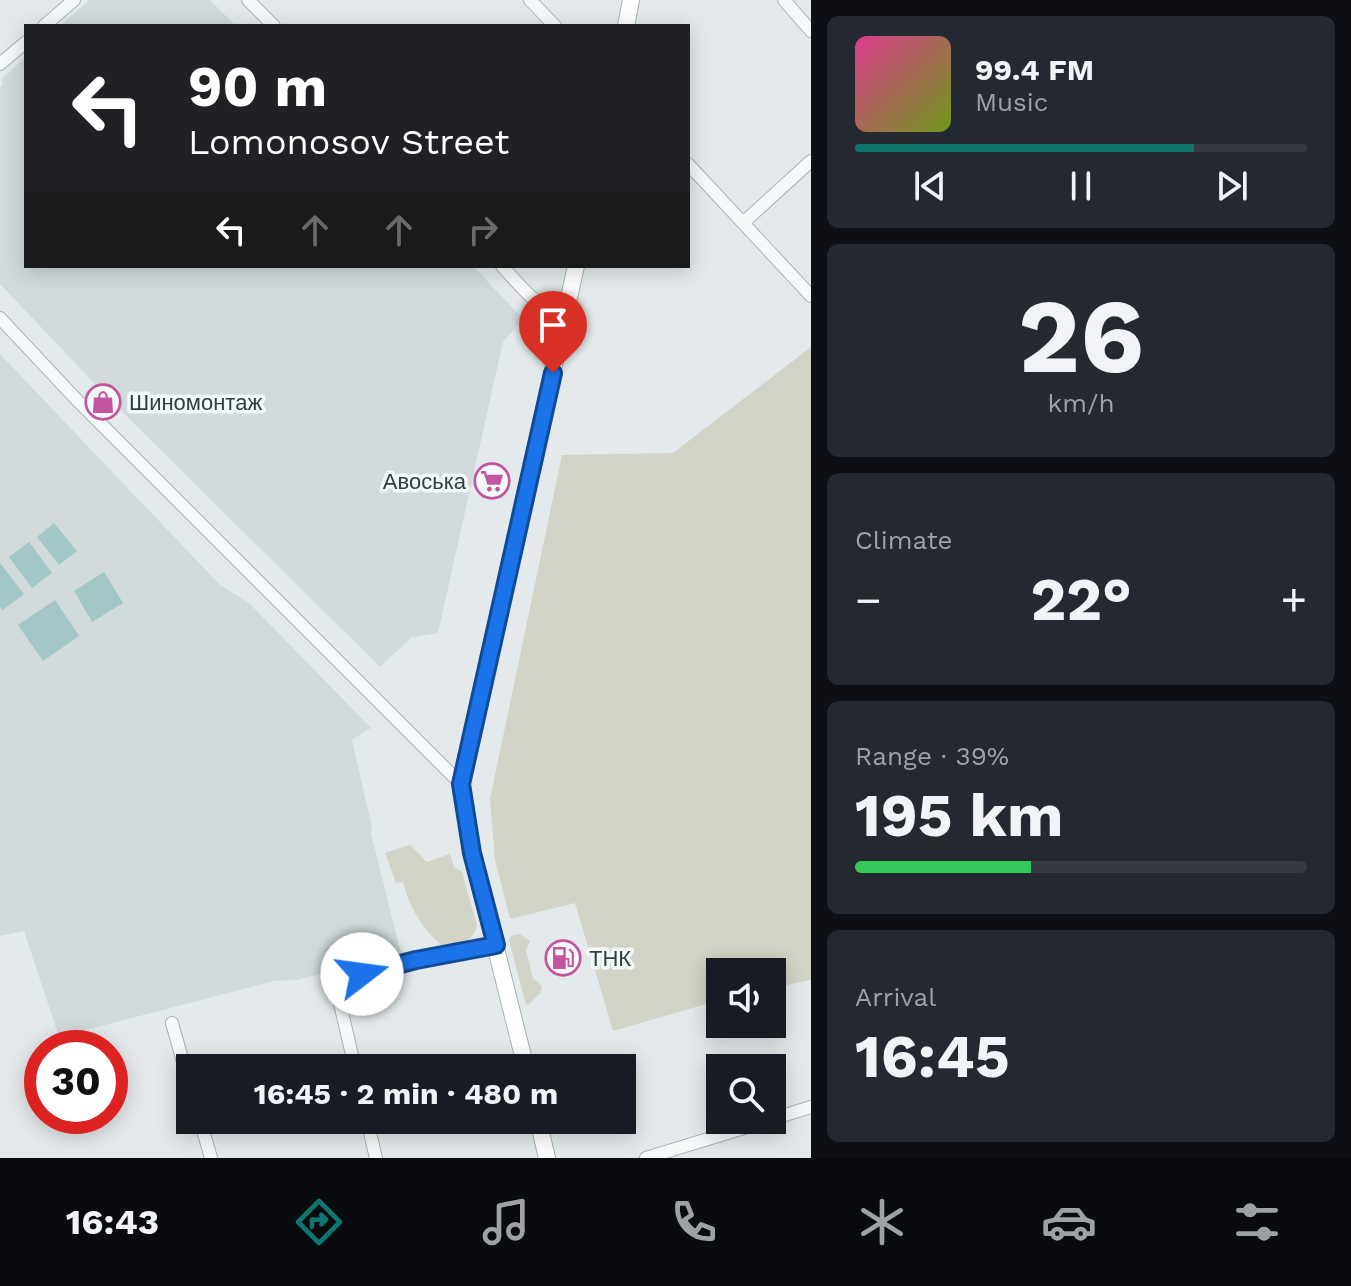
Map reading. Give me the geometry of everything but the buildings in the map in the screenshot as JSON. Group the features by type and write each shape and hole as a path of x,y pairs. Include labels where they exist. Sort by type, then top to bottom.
{"main road":[{"path":"626,24 631,0"},
{"path":"523,1054 472,853 461,784 576,268"},
{"path":"541,1134 547,1158"}],"street":[{"path":"46,24 74,0"},
{"path":"248,0 272,24"},
{"path":"260,11 271,0"},
{"path":"530,0 553,24"},
{"path":"789,2 811,31"},
{"path":"0,64 24,44"},
{"path":"743,223 811,161"},
{"path":"690,166 811,296"},
{"path":"504,268 542,307 566,315"},
{"path":"0,318 81,404 461,784"},
{"path":"352,1054 335,982 416,960 496,945"},
{"path":"172,1023 181,1054"},
{"path":"786,1115 811,1107"},
{"path":"204,1134 211,1158"},
{"path":"370,1134 376,1158"},
{"path":"646,1158 689,1152 735,1134"}],"shaded area":[{"path":"89,0 210,0 234,24 62,24"},
{"path":"24,59 24,268 475,268 523,319 503,342 438,633 411,638 380,667 113,403 0,284 1,79"},
{"path":"811,347 811,980 786,985 786,958 706,958 706,1004 613,1031 575,903 510,919 495,860 490,799 562,455 673,453"},
{"path":"0,354 219,584 249,603 371,728 352,740 401,954 297,980 274,981 86,1030 57,1030 24,931 0,936"},
{"path":"410,845 427,862 450,854 454,867 462,872 477,926 468,939 441,945 417,916 403,882 396,883 385,853"},
{"path":"520,934 530,941 526,950 533,979 542,987 528,1005 509,940 511,936"}],"water":[{"path":"54,523 77,551 59,565 37,537"},
{"path":"29,542 52,573 32,588 9,557"},
{"path":"0,563 24,594 3,610 0,607"},
{"path":"104,572 123,603 92,622 74,591"},
{"path":"55,600 79,636 43,661 18,625"}],"place":[{"name":"Шиномонтаж","path":"103,402"},
{"name":"Авоська","path":"492,481"},
{"name":"ТНК","path":"563,958"}],"route":[{"path":"362,974 496,945 472,853 461,784 553,373"}]}
